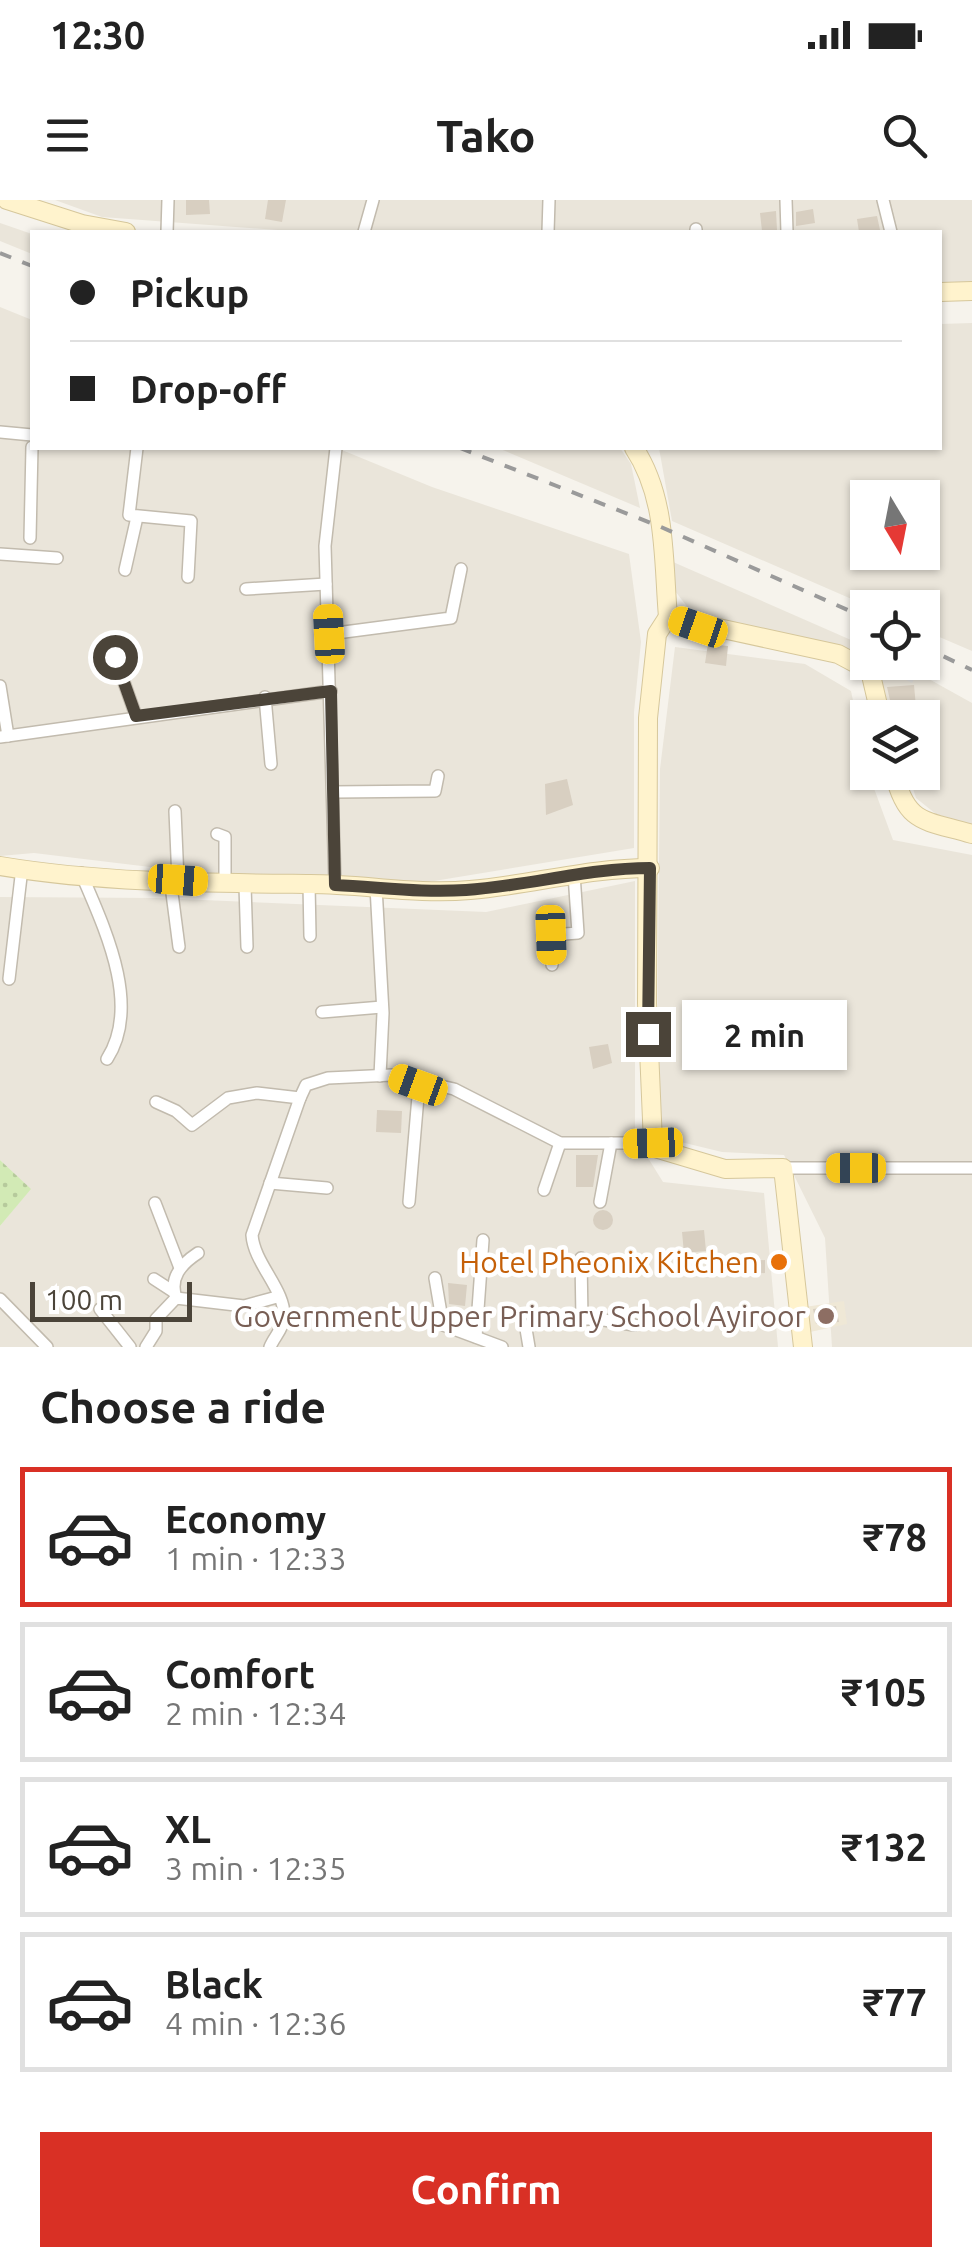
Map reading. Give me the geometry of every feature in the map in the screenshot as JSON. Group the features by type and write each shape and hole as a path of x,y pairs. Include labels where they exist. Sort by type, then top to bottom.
{"main road":[{"path":"7,200 82,224 115,230"},
{"path":"942,292 972,291"},
{"path":"635,450 649,471 662,517 668,617 657,634 648,718 647,1002 653,1143 658,1149 726,1169 783,1168 802,1347"},
{"path":"668,617 838,654 870,671 877,700"},
{"path":"898,790 901,803 918,818 972,834"},
{"path":"0,866 118,879 174,879 246,886 335,885 403,892 469,890 574,874 650,868"}],"street":[{"path":"166,230 168,200"},
{"path":"365,230 373,200"},
{"path":"548,200 548,230"},
{"path":"786,200 787,230"},
{"path":"883,200 890,230"},
{"path":"0,432 30,435"},
{"path":"30,538 32,450"},
{"path":"136,450 129,515 191,522 188,577"},
{"path":"335,885 325,546 336,450"},
{"path":"125,570 137,517"},
{"path":"0,554 57,558"},
{"path":"329,634 451,618 462,569"},
{"path":"246,589 326,584"},
{"path":"109,656 115,657 136,716"},
{"path":"0,686 4,737 331,691"},
{"path":"265,698 271,764"},
{"path":"334,792 435,791 438,776"},
{"path":"175,812 179,947"},
{"path":"217,834 225,838 224,884"},
{"path":"9,978 22,868"},
{"path":"81,873 96,908 123,1004 123,1024 107,1059"},
{"path":"552,965 551,935 578,934 574,874"},
{"path":"309,884 310,936"},
{"path":"246,886 246,947"},
{"path":"376,887 382,1006 380,1076"},
{"path":"322,1012 382,1006"},
{"path":"270,1347 284,1319 253,1243 255,1224 306,1085 380,1076 454,1090 560,1142 653,1143"},
{"path":"409,1202 418,1085"},
{"path":"156,1102 176,1111 192,1125 228,1098 258,1093 300,1098"},
{"path":"544,1190 560,1142"},
{"path":"600,1202 611,1143"},
{"path":"783,1168 972,1168"},
{"path":"270,1183 326,1188"},
{"path":"146,1347 156,1331 156,1318 175,1296 180,1268 156,1204"},
{"path":"476,1337 483,1240"},
{"path":"180,1268 198,1253"},
{"path":"581,1258 582,1319"},
{"path":"435,1278 443,1325 502,1347"},
{"path":"154,1279 175,1296 244,1306 278,1297"},
{"path":"0,1299 47,1347"},
{"path":"100,1310 130,1347"},
{"path":"529,1347 529,1321 582,1319 634,1325"}],"shaded area":[{"path":"55,200 972,200 972,294 942,292 942,230 278,230 102,217"},
{"path":"0,223 30,233 30,253 0,241"},
{"path":"0,307 30,319 30,450 342,450 432,487 629,554 641,642 634,712 634,848 428,882 208,874 34,853 0,856"},
{"path":"972,323 972,651 940,637 940,590 850,590 850,598 672,521 659,450 942,450 942,324"},
{"path":"503,450 621,450 631,464 640,508"},
{"path":"673,562 850,640 850,655 692,613 672,587"},
{"path":"675,647 805,664 851,691 850,790 875,790 893,840 972,855 972,1347 832,1347 825,1238 784,1155 722,1152 656,1136 660,769"},
{"path":"880,680 931,680 972,703 972,825 936,814 916,798 913,790 940,790 940,700 887,700"},
{"path":"635,881 635,1137 663,1182 764,1193 778,1347 0,1347 0,1226 30,1189 0,1160 0,897 156,898 486,912"},
{"name":"Government Upper Primary School Ayiroor","path":"844,1301 847,1324 810,1332 805,1307"}],"green space":[{"path":"0,1160 31,1189 0,1226"}],"building":[{"path":"186,200 209,200 210,214 186,215"},
{"path":"268,200 286,200 282,222 265,219"},
{"path":"813,209 815,223 796,226 796,212"},
{"path":"776,211 777,230 762,230 760,213"},
{"path":"877,216 880,230 859,230 857,219"},
{"path":"708,644 728,646 726,666 705,663"},
{"path":"914,685 915,700 890,700 887,687"},
{"path":"567,779 573,805 546,815 545,784"},
{"path":"608,1044 612,1063 593,1069 589,1047"},
{"path":"377,1110 402,1111 401,1133 376,1132"},
{"path":"576,1155 598,1155 593,1187 576,1187"},
{"path":"599,1210 607,1210 613,1220 607,1230 599,1230 593,1224 593,1216"},
{"path":"704,1230 706,1251 684,1253 682,1232"},
{"path":"765,1260 765,1273 742,1274 742,1261"},
{"path":"448,1283 467,1285 465,1306 449,1304"},
{"path":"836,1306 839,1322 816,1324 813,1309"}],"railway":[{"path":"0,253 30,265"},
{"path":"465,450 661,527 850,611"},
{"path":"940,655 972,670"}],"place":[{"name":"Hotel Pheonix Kitchen","path":"779,1262"},
{"name":"Government Upper Primary School Ayiroor","path":"826,1316"}],"route":[{"path":"115,657 136,716 331,691 335,885 403,892 469,890 582,872 650,868 648,1034"}]}
